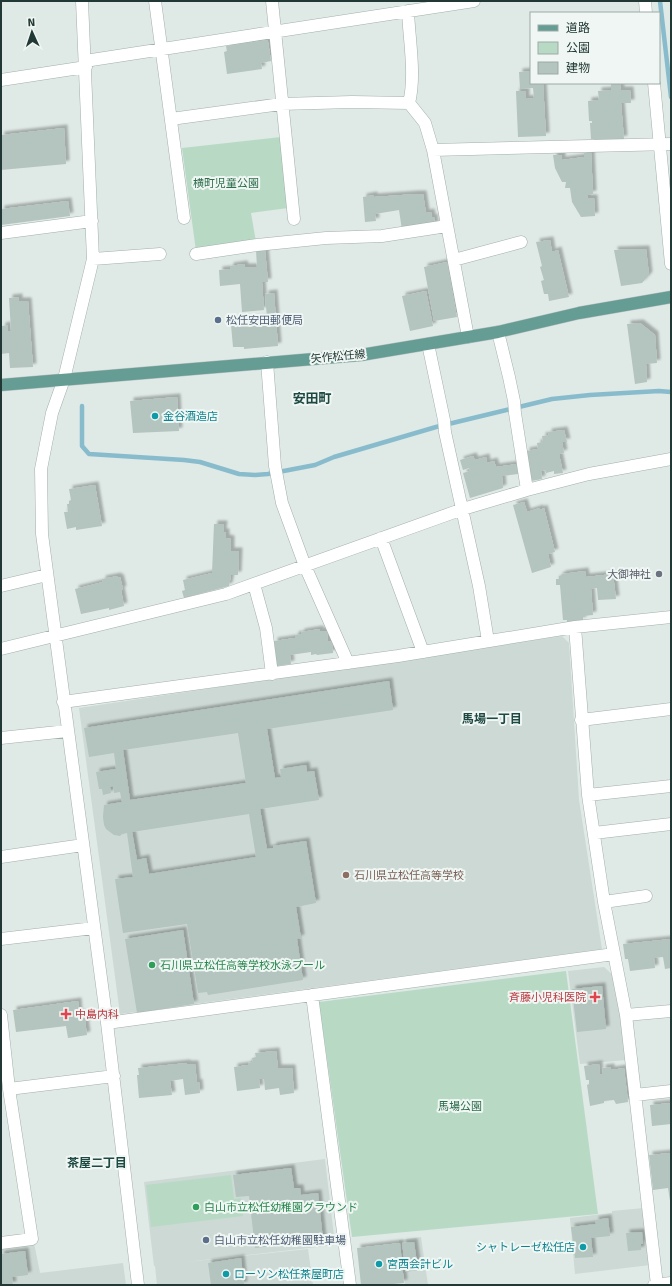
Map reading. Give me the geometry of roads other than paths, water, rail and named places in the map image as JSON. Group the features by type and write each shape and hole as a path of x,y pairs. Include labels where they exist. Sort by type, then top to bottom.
{"main road":[{"name":"矢作松任線","path":"1,385 361,355 498,332 579,313 671,297"}],"street":[{"path":"82,1 86,64 93,259 64,380 52,413 41,469 42,534 114,1076 138,1285"},
{"path":"155,1 184,218"},
{"path":"272,1 294,219"},
{"path":"1,80 161,48 408,11 430,4 474,1"},
{"path":"645,1 646,12"},
{"path":"408,11 411,67 411,94 409,102"},
{"path":"654,84 666,144 671,264"},
{"path":"171,119 282,104 409,102"},
{"path":"409,102 425,123 433,150 468,337"},
{"path":"433,150 666,144"},
{"path":"1,234 92,221"},
{"path":"196,254 257,245 326,238 382,236 447,226"},
{"path":"454,260 521,242"},
{"path":"93,259 160,254"},
{"path":"498,332 515,407 527,490"},
{"path":"428,344 479,586 488,641"},
{"path":"267,362 275,466 282,503 305,566 348,663"},
{"path":"1,649 226,594 463,509 527,490 589,474 671,459"},
{"path":"381,538 423,652"},
{"path":"1,586 47,575"},
{"path":"254,584 266,628 272,674"},
{"path":"64,702 423,652 575,627 671,617"},
{"path":"575,627 588,796 604,902 626,1016 657,1285"},
{"path":"581,720 671,709"},
{"path":"1,738 67,731"},
{"path":"588,796 671,786"},
{"path":"594,833 671,824"},
{"path":"1,857 83,845"},
{"path":"604,902 646,896"},
{"path":"1,939 94,928"},
{"path":"107,1023 614,954"},
{"path":"312,995 350,1285"},
{"path":"626,1016 671,1011"},
{"path":"1,1015 6,1083 32,1239 1,1243"},
{"path":"6,1083 114,1076"},
{"path":"635,1095 671,1091"},
{"path":"654,1285 671,1283"}],"waterway":[{"path":"660,1 671,97"},
{"path":"82,406 82,446 89,454 200,462 239,474 255,475 315,465 334,457 436,427 552,399 590,395 659,391 671,392"}],"place":[{"name":"松任安田郵便局","path":"218,320"},
{"name":"金谷酒造店","path":"155,416"},
{"name":"大御神社","path":"659,574"},
{"name":"石川県立松任高等学校","path":"346,875"},
{"name":"石川県立松任高等学校水泳プール","path":"152,965"},
{"name":"斉藤小児科医院","path":"595,997"},
{"name":"中島内科","path":"66,1014"},
{"name":"白山市立松任幼稚園グラウンド","path":"196,1207"},
{"name":"白山市立松任幼稚園駐車場","path":"206,1240"},
{"name":"シャトレーゼ松任店","path":"583,1247"},
{"name":"宮西会計ビル","path":"379,1264"},
{"name":"ローソン松任茶屋町店","path":"226,1274"}],"district":[{"name":"安田町","path":"312,398"},
{"name":"馬場一丁目","path":"492,719"},
{"name":"茶屋二丁目","path":"97,1163"}],"park label":[{"name":"横町児童公園","path":"226,183"},
{"name":"馬場公園","path":"460,1106"}]}
